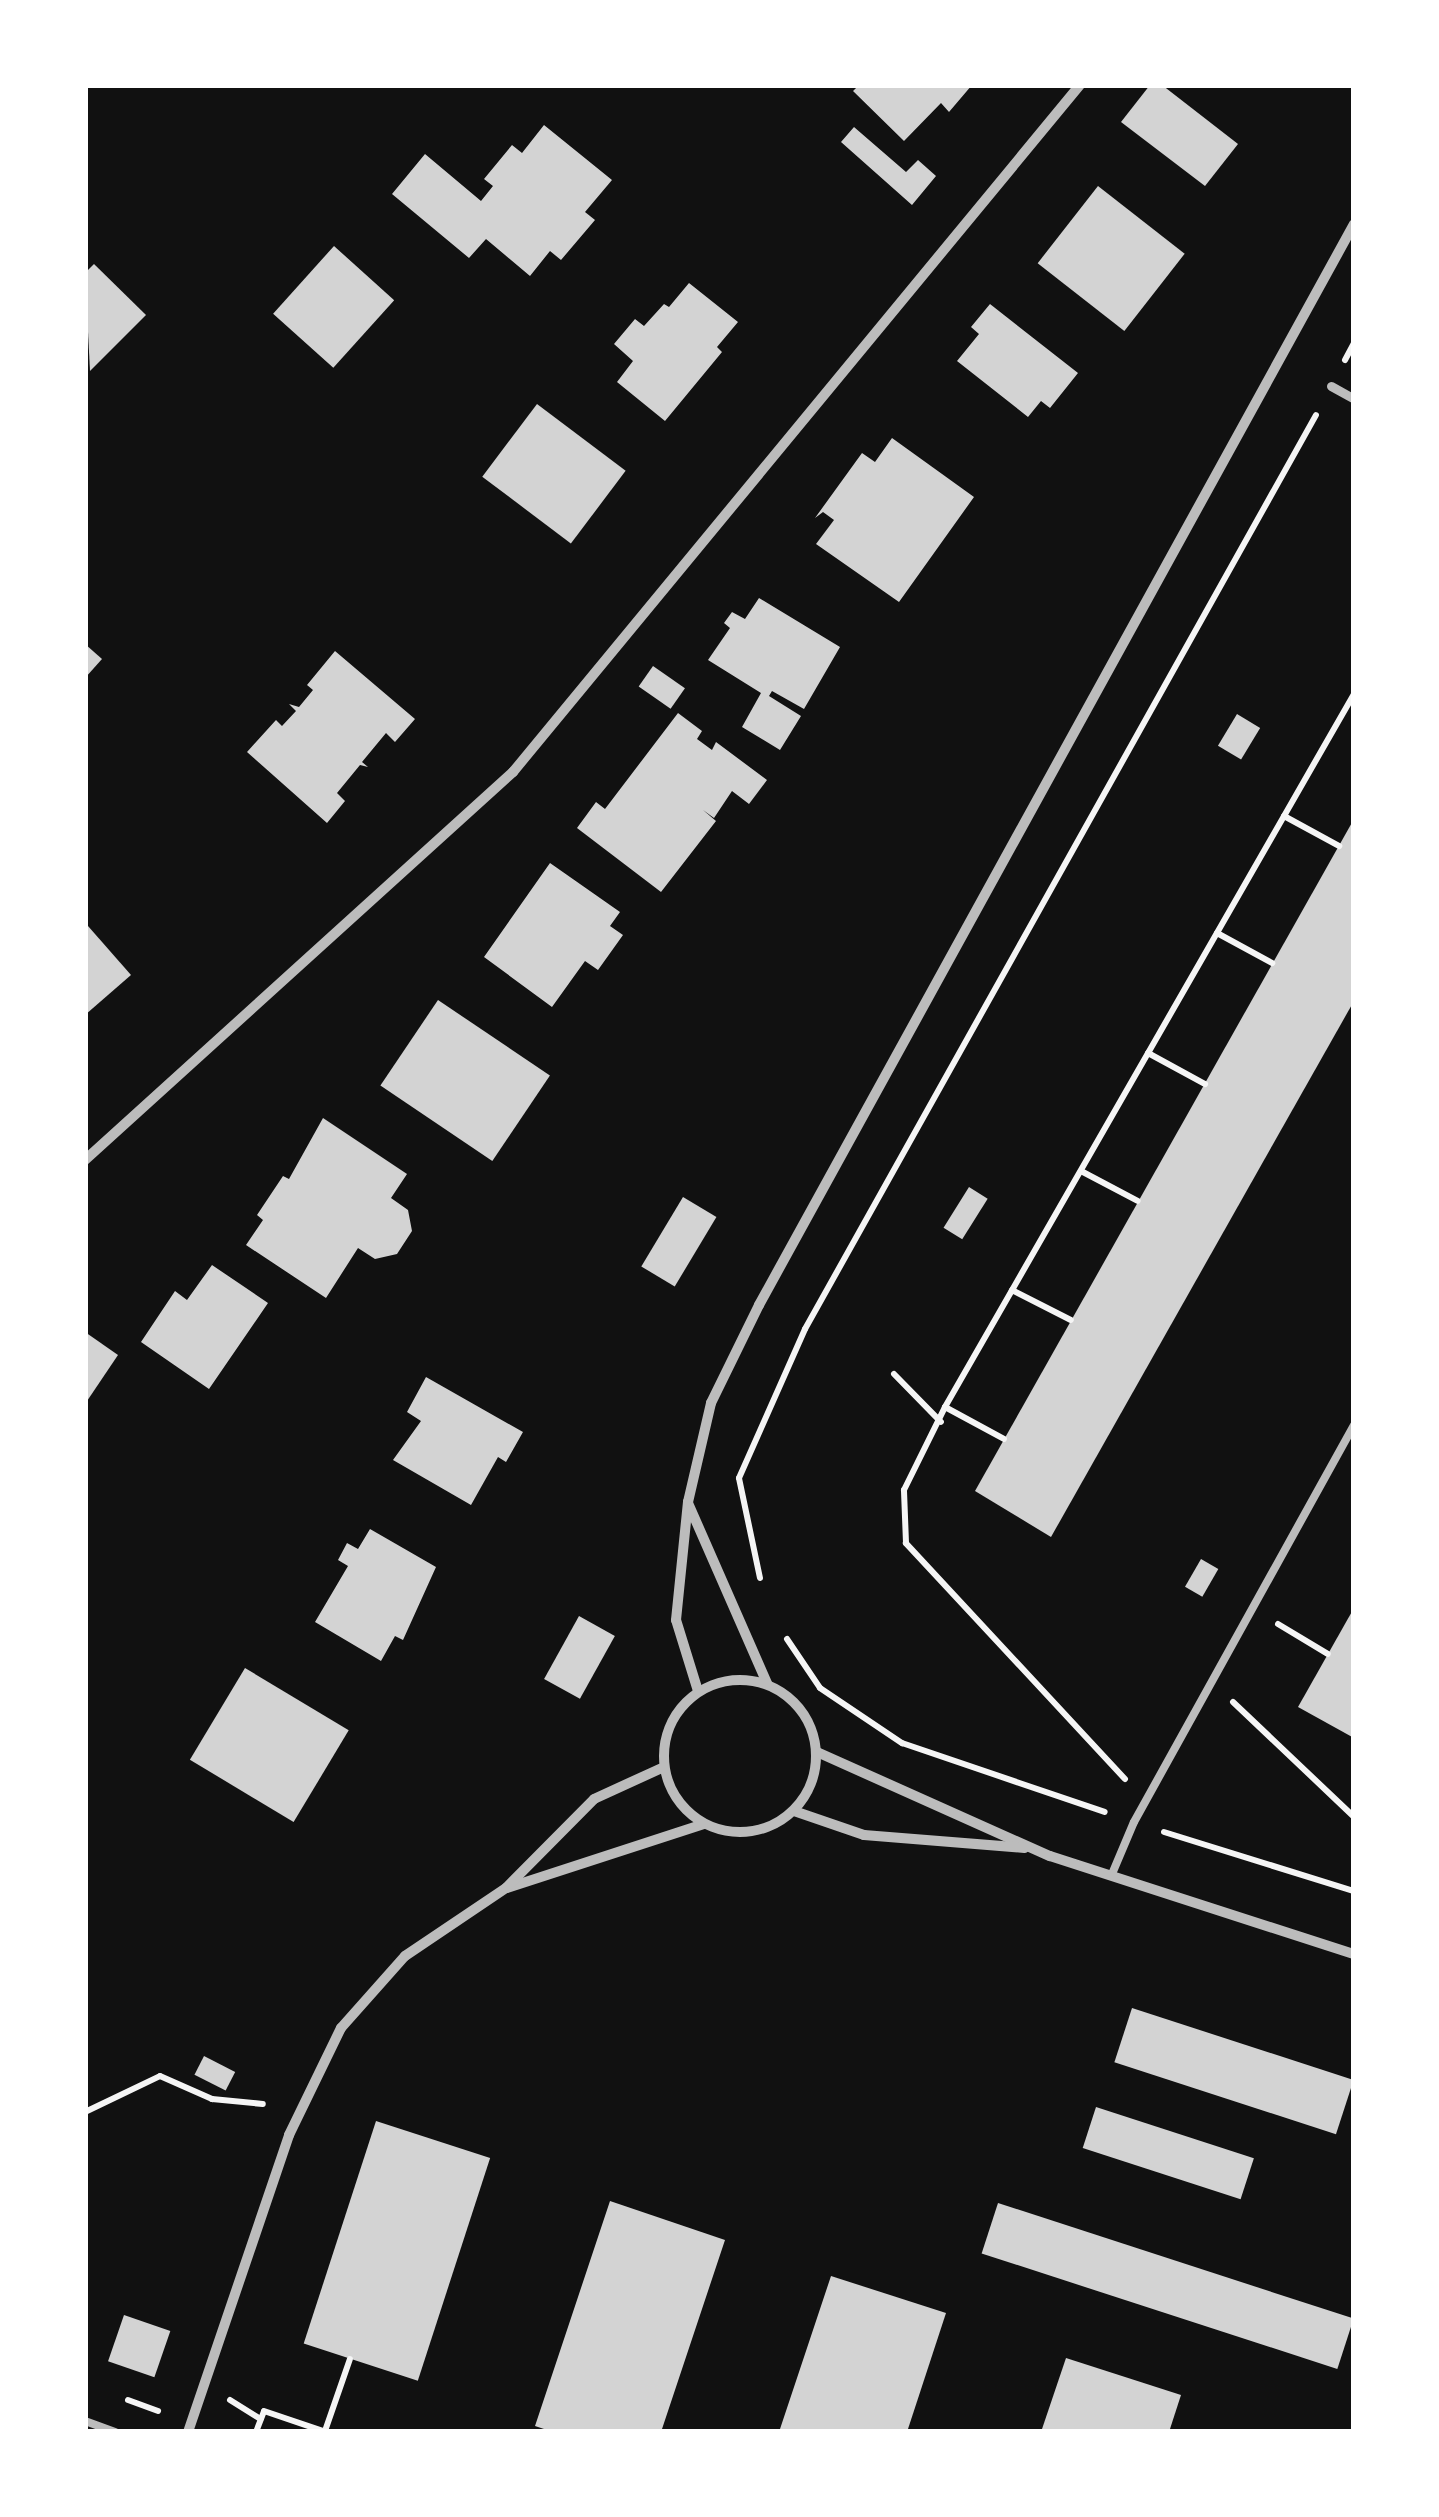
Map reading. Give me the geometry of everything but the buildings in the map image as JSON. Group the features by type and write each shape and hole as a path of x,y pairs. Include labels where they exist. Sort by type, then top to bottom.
{"street":[{"path":"85,1160 513,772 1080,85"},
{"path":"698,1691 676,1620 688,1502 711,1404 759,1305 1354,224"},
{"path":"1331,386 1354,398"},
{"path":"506,1888 704,1824 751,1830 794,1810 812,1784 817,1752 801,1710 766,1683 688,1502"},
{"path":"704,1824 678,1800 664,1767 671,1725 698,1691 732,1679 766,1683"},
{"path":"817,1752 1030,1848 1354,1954"},
{"path":"188,2432 289,2135 341,2028 405,1956 506,1888 594,1799 664,1767"},
{"path":"794,1810 864,1835 1030,1848"}],"lane":[{"path":"1112,1874 1134,1822 1354,1425"},
{"path":"85,2421 115,2432"}],"path":[{"path":"762,1584 739,1478 805,1329 1354,344"},
{"path":"1106,1812 1128,1782 906,1543 904,1490 945,1407 1354,696"},
{"path":"1284,816 1339,846"},
{"path":"1217,933 1272,964"},
{"path":"1148,1053 1205,1084"},
{"path":"1081,1171 1138,1202"},
{"path":"1012,1290 1071,1320"},
{"path":"894,1374 940,1422"},
{"path":"945,1407 1004,1440"},
{"path":"1273,1621 1328,1654"},
{"path":"783,1632 820,1688 902,1743 1354,1891"},
{"path":"1229,1697 1354,1817"},
{"path":"85,2112 160,2076 212,2099 263,2104"},
{"path":"256,2432 264,2411 325,2432 350,2360"},
{"path":"225,2396 261,2419"}]}
